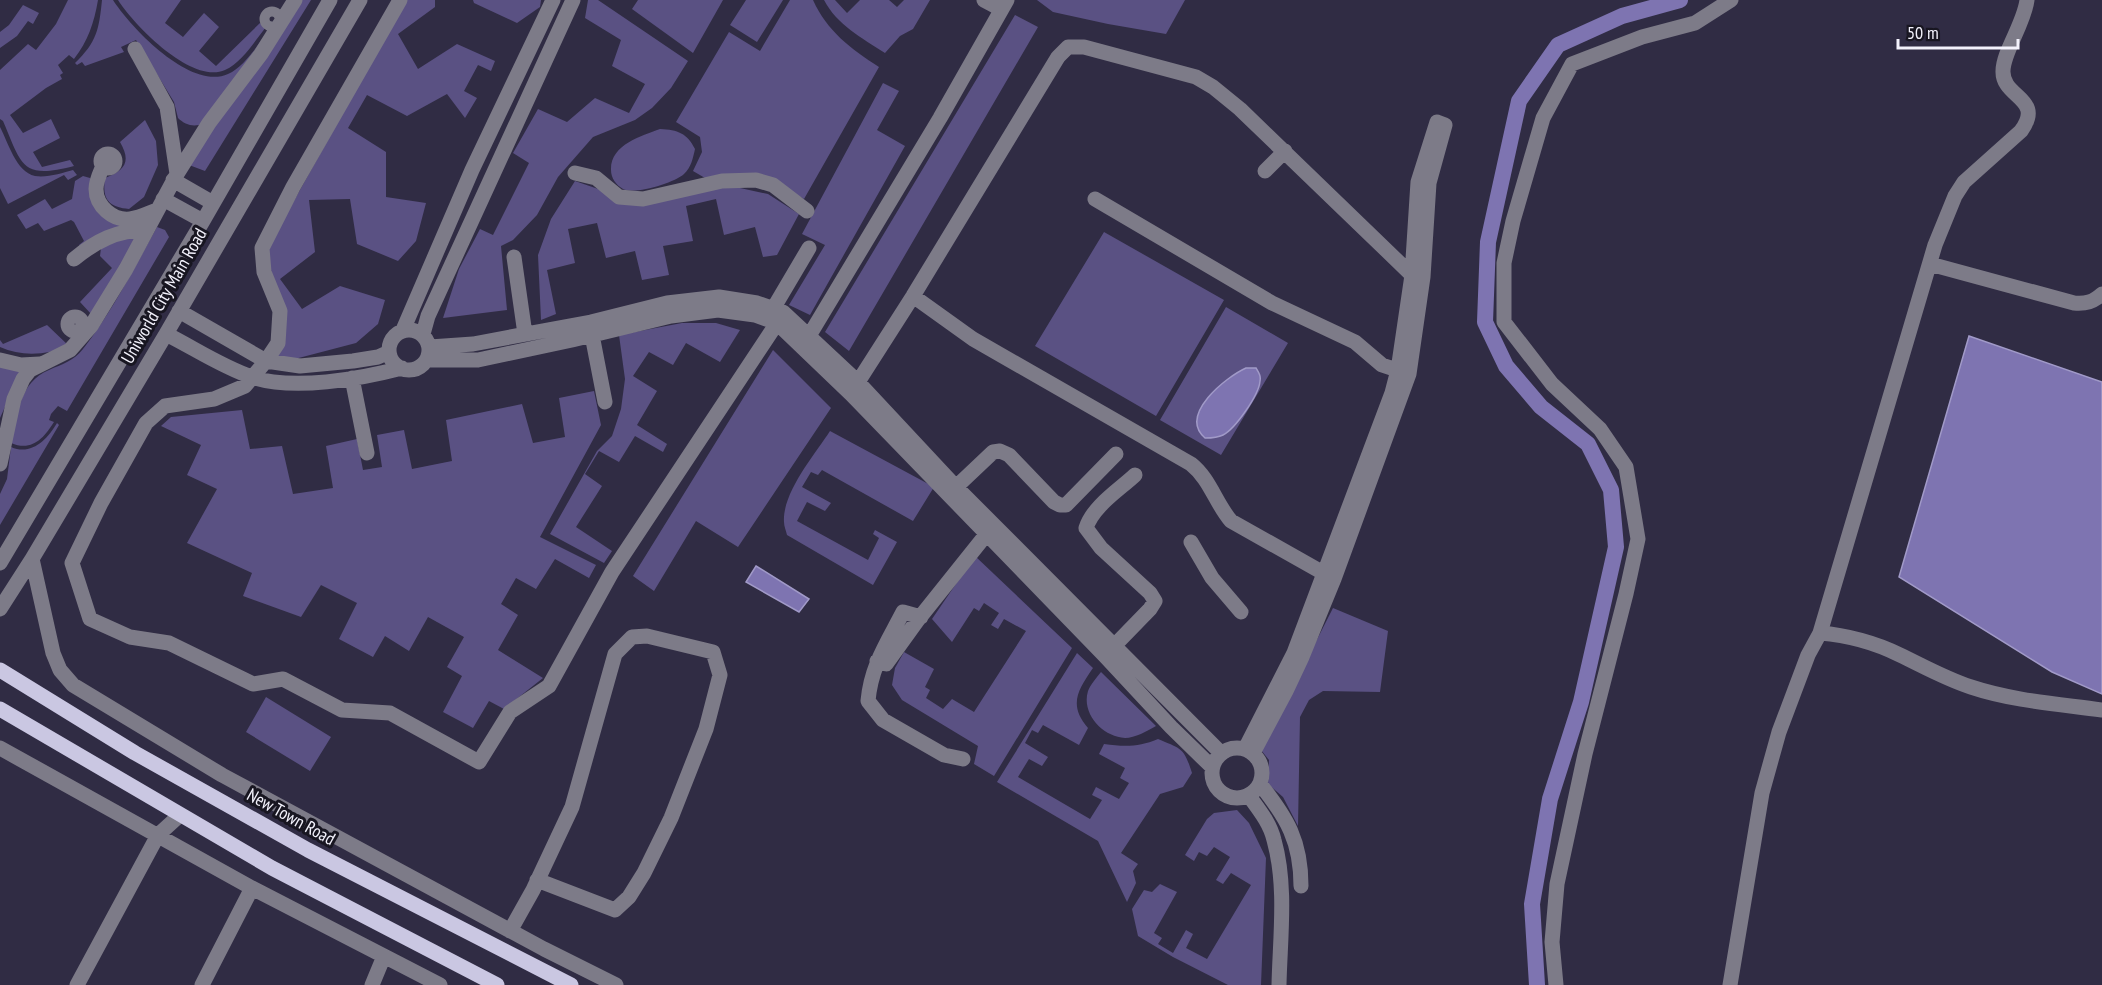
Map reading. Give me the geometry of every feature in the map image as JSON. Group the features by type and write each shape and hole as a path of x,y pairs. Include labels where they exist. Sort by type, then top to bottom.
{"main road":[{"name":"New Town Road","path":"0,670 135,753 308,850 571,985"},
{"path":"0,709 272,868 497,985"}],"street":[{"path":"0,464 2,445 14,399 23,379 30,370 70,350 82,331 111,296 175,177 209,123 256,62 278,22 295,0"},
{"name":"Uniworld City Main Road","path":"2,556 203,221 330,0"},
{"name":"Uniworld City Main Road","path":"0,609 166,334 360,0"},
{"path":"400,0 293,187 262,248 264,272 280,311 278,343 245,386 214,399 165,406 146,423 101,503 72,563 90,619 130,637 169,643 254,684 283,679 342,710 390,713 479,762 510,712 549,686 612,572 775,316 809,248"},
{"path":"402,368 391,359 389,352 392,339 403,330 472,170 553,0"},
{"path":"166,334 253,378 296,384 380,374 402,368 416,369 427,347 428,316 573,0"},
{"path":"809,336 940,118 1004,5 984,0"},
{"path":"1556,985 1552,942 1557,884 1585,754 1638,539 1626,467 1600,429 1552,384 1504,322 1504,263 1513,221 1543,118 1572,64 1642,37 1695,23 1731,0"},
{"path":"1730,985 1762,792 1779,732 1808,655 1820,633 1930,264 1954,196 1964,182 2027,123 2029,115 2027,106 2006,82 2002,73 2026,11 2027,0"},
{"path":"303,45 326,58"},
{"path":"858,382 1058,57 1068,46 1084,47 1196,77 1213,87 1418,276"},
{"path":"135,49 167,107 175,177 213,203"},
{"path":"1249,751 1286,692 1403,372 1429,183 1441,124"},
{"path":"1265,171 1285,151"},
{"path":"103,166 96,190 100,204 113,217 130,219 160,204 203,221"},
{"path":"575,173 596,178 619,196 643,200 714,182 756,180 773,185 807,211"},
{"path":"1095,199 1272,303 1355,342 1382,365 1403,372"},
{"path":"74,259 102,239 130,230 146,230"},
{"path":"514,256 525,334"},
{"path":"1930,264 2074,303 2085,304 2102,294"},
{"path":"913,296 973,339 1191,464 1201,472 1231,521 1329,577"},
{"path":"427,347 473,344 591,322 667,303 719,297 758,303 775,316 850,394 1221,753"},
{"path":"403,330 417,331 427,347 478,360 670,316 718,310 775,316 783,312 858,382 956,487 990,529"},
{"path":"179,311 266,361 300,366 353,361 378,357 389,352"},
{"path":"592,335 605,402"},
{"path":"0,360 21,365 40,364"},
{"path":"352,378 367,453"},
{"path":"956,487 993,452 1000,451 1010,455 1054,502 1066,505 1116,454"},
{"path":"1115,652 1155,601 1150,593 1101,548 1086,528 1088,520 1135,475"},
{"path":"963,759 944,755 883,720 868,701 870,682 877,661 886,664 990,529"},
{"path":"1191,542 1212,578 1241,612"},
{"path":"32,558 53,653 60,670 73,685 222,775 616,985"},
{"path":"1820,633 1836,634 1897,653 1936,674 1972,687 2005,696 2102,710"},
{"path":"505,951 537,880 572,807 615,654 632,637 647,636 713,652 720,675 706,729 671,818 644,873 629,897 615,910 537,880"},
{"path":"1115,652 1171,728 1212,767"},
{"path":"0,748 252,888 440,985"},
{"path":"1228,749 1249,751 1262,767 1260,784 1249,796 1232,798 1218,791 1211,776 1212,767 1221,753 1228,749"},
{"path":"1260,784 1276,803 1294,834 1301,865 1301,886"},
{"path":"1249,796 1267,821 1278,855 1281,914 1279,985"},
{"path":"77,985 158,835 180,815"},
{"path":"202,985 252,888"},
{"path":"372,985 384,956"}],"shaded area":[{"path":"68,0 98,0 87,38 74,59 69,55 58,65 63,73 60,75 62,79 10,115 23,133 51,119 60,138 33,152 42,167 70,160 74,166 57,170 33,170 20,158 0,119 0,70 28,44 36,50 56,24"},
{"path":"102,0 113,0 133,26 163,54 197,74 213,77 228,74 243,63 264,37 203,123 190,125 178,118 174,102 136,40 121,47 124,52 85,66 82,62 77,65 75,63 96,34"},
{"path":"118,0 181,0 165,23 183,37 204,13 219,27 199,51 216,66 260,23 266,27 237,62 225,70 212,72 197,69 165,50 137,24"},
{"path":"300,0 311,0 205,171 189,165"},
{"path":"406,0 435,0 435,7 398,34 418,69 457,44 495,61 491,71 478,65 464,91 477,98 465,118 447,94 407,116 367,95 348,128 386,152 386,197 426,203 416,241 398,261 357,244 350,199 309,200 315,252 280,279 302,309 340,286 385,300 378,324 356,343 291,360 274,357 275,291 267,249"},
{"path":"473,0 541,0 540,7 517,23 474,3"},
{"path":"588,0 598,0 688,61 671,88 652,108 635,120 593,137 558,177 537,215 513,240 501,246 507,310 443,318 459,269 480,229 493,235 529,163 513,153 538,109 567,122 595,98 629,113 645,84 612,66 621,40 585,18"},
{"path":"638,0 723,0 693,53 632,9"},
{"path":"746,0 783,0 757,42 730,25"},
{"path":"790,0 813,0 833,30 879,67 804,199 790,191 705,178 693,171 702,152 700,137 676,122 729,32 760,51"},
{"path":"824,0 835,0 847,13 860,0 889,0 897,7 904,0 930,0 913,29 900,36 885,53 843,24"},
{"path":"1037,0 1185,0 1166,34 1053,12"},
{"path":"23,5 39,13 33,24 28,21 17,36 0,48 0,32 9,25"},
{"path":"1015,15 1038,27 849,351 825,332"},
{"path":"883,83 899,91 877,130 905,146 810,315 789,305 825,245 802,234"},
{"path":"145,120 156,141 158,165 144,197 129,209 122,208 108,201 105,178 122,168 126,160 120,142"},
{"path":"0,127 18,163 28,173 44,176 73,170 77,175 68,180 64,175 8,204 0,188"},
{"path":"660,129 681,133 689,139 695,149 688,169 679,177 663,184 645,189 623,189 614,181 611,173 612,161 616,154 628,143"},
{"path":"83,176 90,178 124,227 81,249 79,245 84,241 71,220 44,231 38,223 26,229 17,215 45,199 52,209 72,199 75,181"},
{"path":"575,181 601,190 618,203 723,187 740,188 768,194 799,214 777,255 763,257 755,227 724,235 716,199 686,206 693,241 663,246 669,275 642,280 635,251 606,258 597,223 568,229 575,263 547,270 556,314 541,320 538,255 551,219"},
{"path":"157,227 165,230 169,237 67,411 58,406 49,420 54,422 37,442 25,446 11,443 25,391 39,375 72,359 83,349 113,305"},
{"path":"1104,232 1224,300 1156,416 1035,346"},
{"path":"138,236 92,315 80,302 112,268 100,256 101,248 115,238"},
{"path":"1226,307 1288,343 1221,455 1160,420"},
{"path":"682,323 716,323 740,330 720,362 686,343 673,365 649,352 633,376 657,391 637,425 667,444 663,452 635,436 619,462 599,451 585,474 602,486 576,527 612,551 604,563 550,534 597,451 612,436 621,409 625,379 619,335"},
{"path":"47,325 69,346 34,354 0,347 0,340 3,344"},
{"path":"1969,336 2102,382 2102,694 2052,672 1899,577"},
{"path":"773,350 831,408 738,547 696,521 654,591 633,576"},
{"path":"0,365 26,368 0,418"},
{"path":"1246,368 1256,368 1260,378 1259,387 1251,403 1228,432 1218,437 1205,438 1198,429 1197,419 1201,408 1217,388"},
{"path":"594,391 601,425 540,537 596,565 589,578 555,559 536,589 516,578 501,604 518,615 498,650 543,678 504,709 489,701 473,728 443,712 462,676 447,667 464,637 428,617 409,651 385,636 373,657 339,639 357,603 321,585 301,617 243,596 252,573 187,543 217,489 187,475 201,445 161,426 171,417 242,410 250,449 282,446 293,494 333,488 326,446 357,439 363,470 382,467 377,435 404,430 412,469 452,461 446,420 522,404 533,443 565,437 559,398"},
{"path":"57,423 59,425 0,525 0,494 7,479 11,447 25,449 38,445"},
{"path":"830,431 934,487 913,521 822,470 818,475 811,472 802,487 831,503 825,511 807,502 797,521 868,560 879,538 873,534 875,530 897,542 873,585 787,535 785,528 788,499 808,462"},
{"path":"975,556 1072,648 994,776 974,764 978,746 902,700 892,685 895,668 904,652 934,669 925,687 930,690 926,698 943,709 952,699 974,712 1026,631 1004,619 998,629 991,625 999,613 984,603 979,611 974,608 952,642 932,619"},
{"path":"756,566 809,599 799,612 746,582"},
{"path":"1333,608 1388,631 1380,692 1323,691 1309,700 1300,717 1298,826 1283,797 1268,784 1269,760 1261,750"},
{"path":"1077,653 1093,668 1077,698 1078,712 1088,728 1079,745 1043,725 1038,733 1032,730 1025,743 1048,757 1042,766 1029,759 1018,777 1090,819 1102,800 1092,795 1096,787 1119,799 1129,783 1120,778 1125,768 1099,754 1104,744 1132,746 1158,739 1181,750 1192,773 1183,787 1160,794 1121,853 1138,864 1133,871 1136,883 1127,902 1098,841 997,782"},
{"path":"1101,672 1156,726 1129,738 1117,737 1102,729 1091,716 1087,700 1089,689"},
{"path":"266,697 331,737 310,771 246,732"},
{"path":"1237,810 1249,823 1266,858 1261,985 1228,985 1173,957 1138,936 1132,909 1144,890 1152,892 1160,884 1177,892 1154,933 1162,938 1158,944 1173,953 1186,930 1193,934 1186,948 1207,959 1251,885 1231,873 1223,884 1216,880 1230,857 1214,847 1207,856 1199,852 1194,861 1185,855 1207,819 1214,813"}],"waterway":[{"path":"1537,985 1532,904 1550,799 1581,702 1616,547 1611,490 1588,444 1541,407 1506,366 1485,322 1488,242 1519,101 1558,45 1622,16 1680,0"}]}
